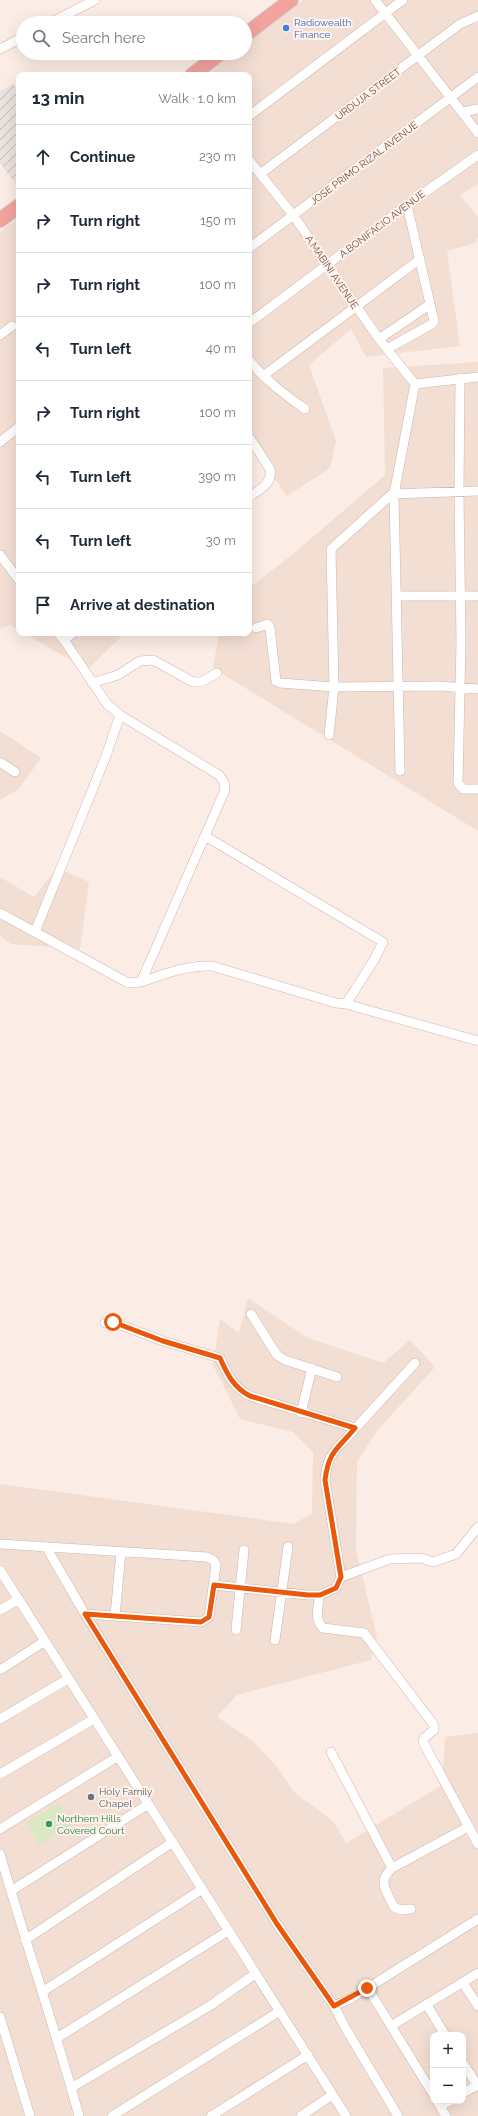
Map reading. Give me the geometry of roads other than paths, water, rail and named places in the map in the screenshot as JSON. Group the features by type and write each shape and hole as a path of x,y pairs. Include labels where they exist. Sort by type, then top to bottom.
{"highway":[{"path":"252,30 292,0"},
{"path":"196,72 212,60"},
{"path":"0,220 16,208"}],"street":[{"path":"64,16 95,0"},
{"path":"375,0 417,57 450,99 463,112 478,133"},
{"path":"252,114 403,0"},
{"name":"URDUJA STREET","path":"260,174 460,24 478,16"},
{"path":"0,48 16,40"},
{"name":"JOSE PRIMO RIZAL AVENUE","path":"252,246 478,77"},
{"path":"463,112 478,109"},
{"name":"A.BONIFACIO AVENUE","path":"252,321 407,205 478,155"},
{"name":"A.MABINI AVENUE","path":"252,164 293,215 379,339 415,384"},
{"path":"387,349 432,324 434,318 429,305 407,205"},
{"path":"262,376 420,259"},
{"path":"379,339 429,305"},
{"path":"0,335 12,326"},
{"path":"252,364 262,376 305,409"},
{"path":"400,771 394,494 415,384 478,377"},
{"path":"460,378 458,492 460,689 458,783 463,789 478,789"},
{"path":"0,442 16,429"},
{"path":"252,442 270,469 272,475 270,482 252,495"},
{"path":"329,735 334,687 330,551 334,545 389,496 394,494 478,491"},
{"path":"0,554 16,576"},
{"path":"396,596 478,596"},
{"path":"256,628 268,624 270,628 276,679 278,682 334,687 440,686 460,689 478,689"},
{"path":"61,637 107,704 120,715 219,775 224,782 225,790 141,982"},
{"path":"92,683 118,675 140,661 153,660 193,682 201,682 217,674"},
{"path":"35,932 106,756 120,715"},
{"path":"0,762 15,772"},
{"path":"205,836 383,942 374,960 346,1004"},
{"path":"0,913 128,983 141,982 170,971 200,966 212,966 336,1003 346,1004 478,1041"},
{"path":"251,1314 277,1355 285,1360 337,1377"},
{"path":"105,1323 113,1322 163,1341 220,1358 225,1369 239,1390 250,1396 301,1413 355,1428"},
{"path":"214,1585 308,1595 320,1595 336,1588 341,1577 325,1480 327,1465 333,1452 415,1362"},
{"path":"301,1413 312,1368"},
{"path":"341,1577 390,1559 421,1558 433,1562 456,1554 478,1527"},
{"path":"0,1544 207,1557 213,1560 216,1565 209,1617 201,1622 85,1614"},
{"path":"46,1547 85,1614 277,1924 334,2006 398,2116"},
{"path":"275,1640 280,1591 288,1547"},
{"path":"236,1630 244,1550"},
{"path":"115,1616 121,1552"},
{"path":"0,1570 117,1757 173,1842 201,1890 228,1930 254,1974 280,2011 332,2096 346,2116"},
{"path":"320,1595 317,1618 319,1624 323,1628 364,1633 434,1725 434,1730 424,1738 423,1742 478,1844"},
{"path":"0,1610 18,1599"},
{"path":"0,1670 45,1641"},
{"path":"0,1719 68,1679"},
{"path":"0,1774 94,1719"},
{"path":"331,1752 392,1868"},
{"path":"0,1829 117,1757"},
{"path":"11,1891 148,1805"},
{"path":"411,1909 401,1910 394,1907 383,1880 384,1876 392,1868 468,1827"},
{"path":"25,1940 173,1842"},
{"path":"0,1854 25,1940 57,2038 79,2116"},
{"path":"42,1992 201,1890"},
{"path":"334,2006 367,1988 478,1920"},
{"path":"57,2038 228,1930"},
{"path":"391,2026 464,1983 478,1973"},
{"path":"71,2088 211,2005 254,1974"},
{"path":"464,1983 478,2006"},
{"path":"367,1988 430,2089"},
{"path":"427,2005 443,2032"},
{"path":"112,2116 280,2011"},
{"path":"0,2017 30,2116"},
{"path":"211,2116 308,2055"},
{"path":"466,2067 478,2085 466,2092"},
{"path":"301,2116 332,2096"},
{"path":"439,2104 446,2116"}],"place":[{"name":"Radiowealth Finance","path":"286,28"},
{"name":"Holy Family Chapel","path":"91,1797"},
{"name":"Northern Hills Covered Court","path":"49,1824"}]}
